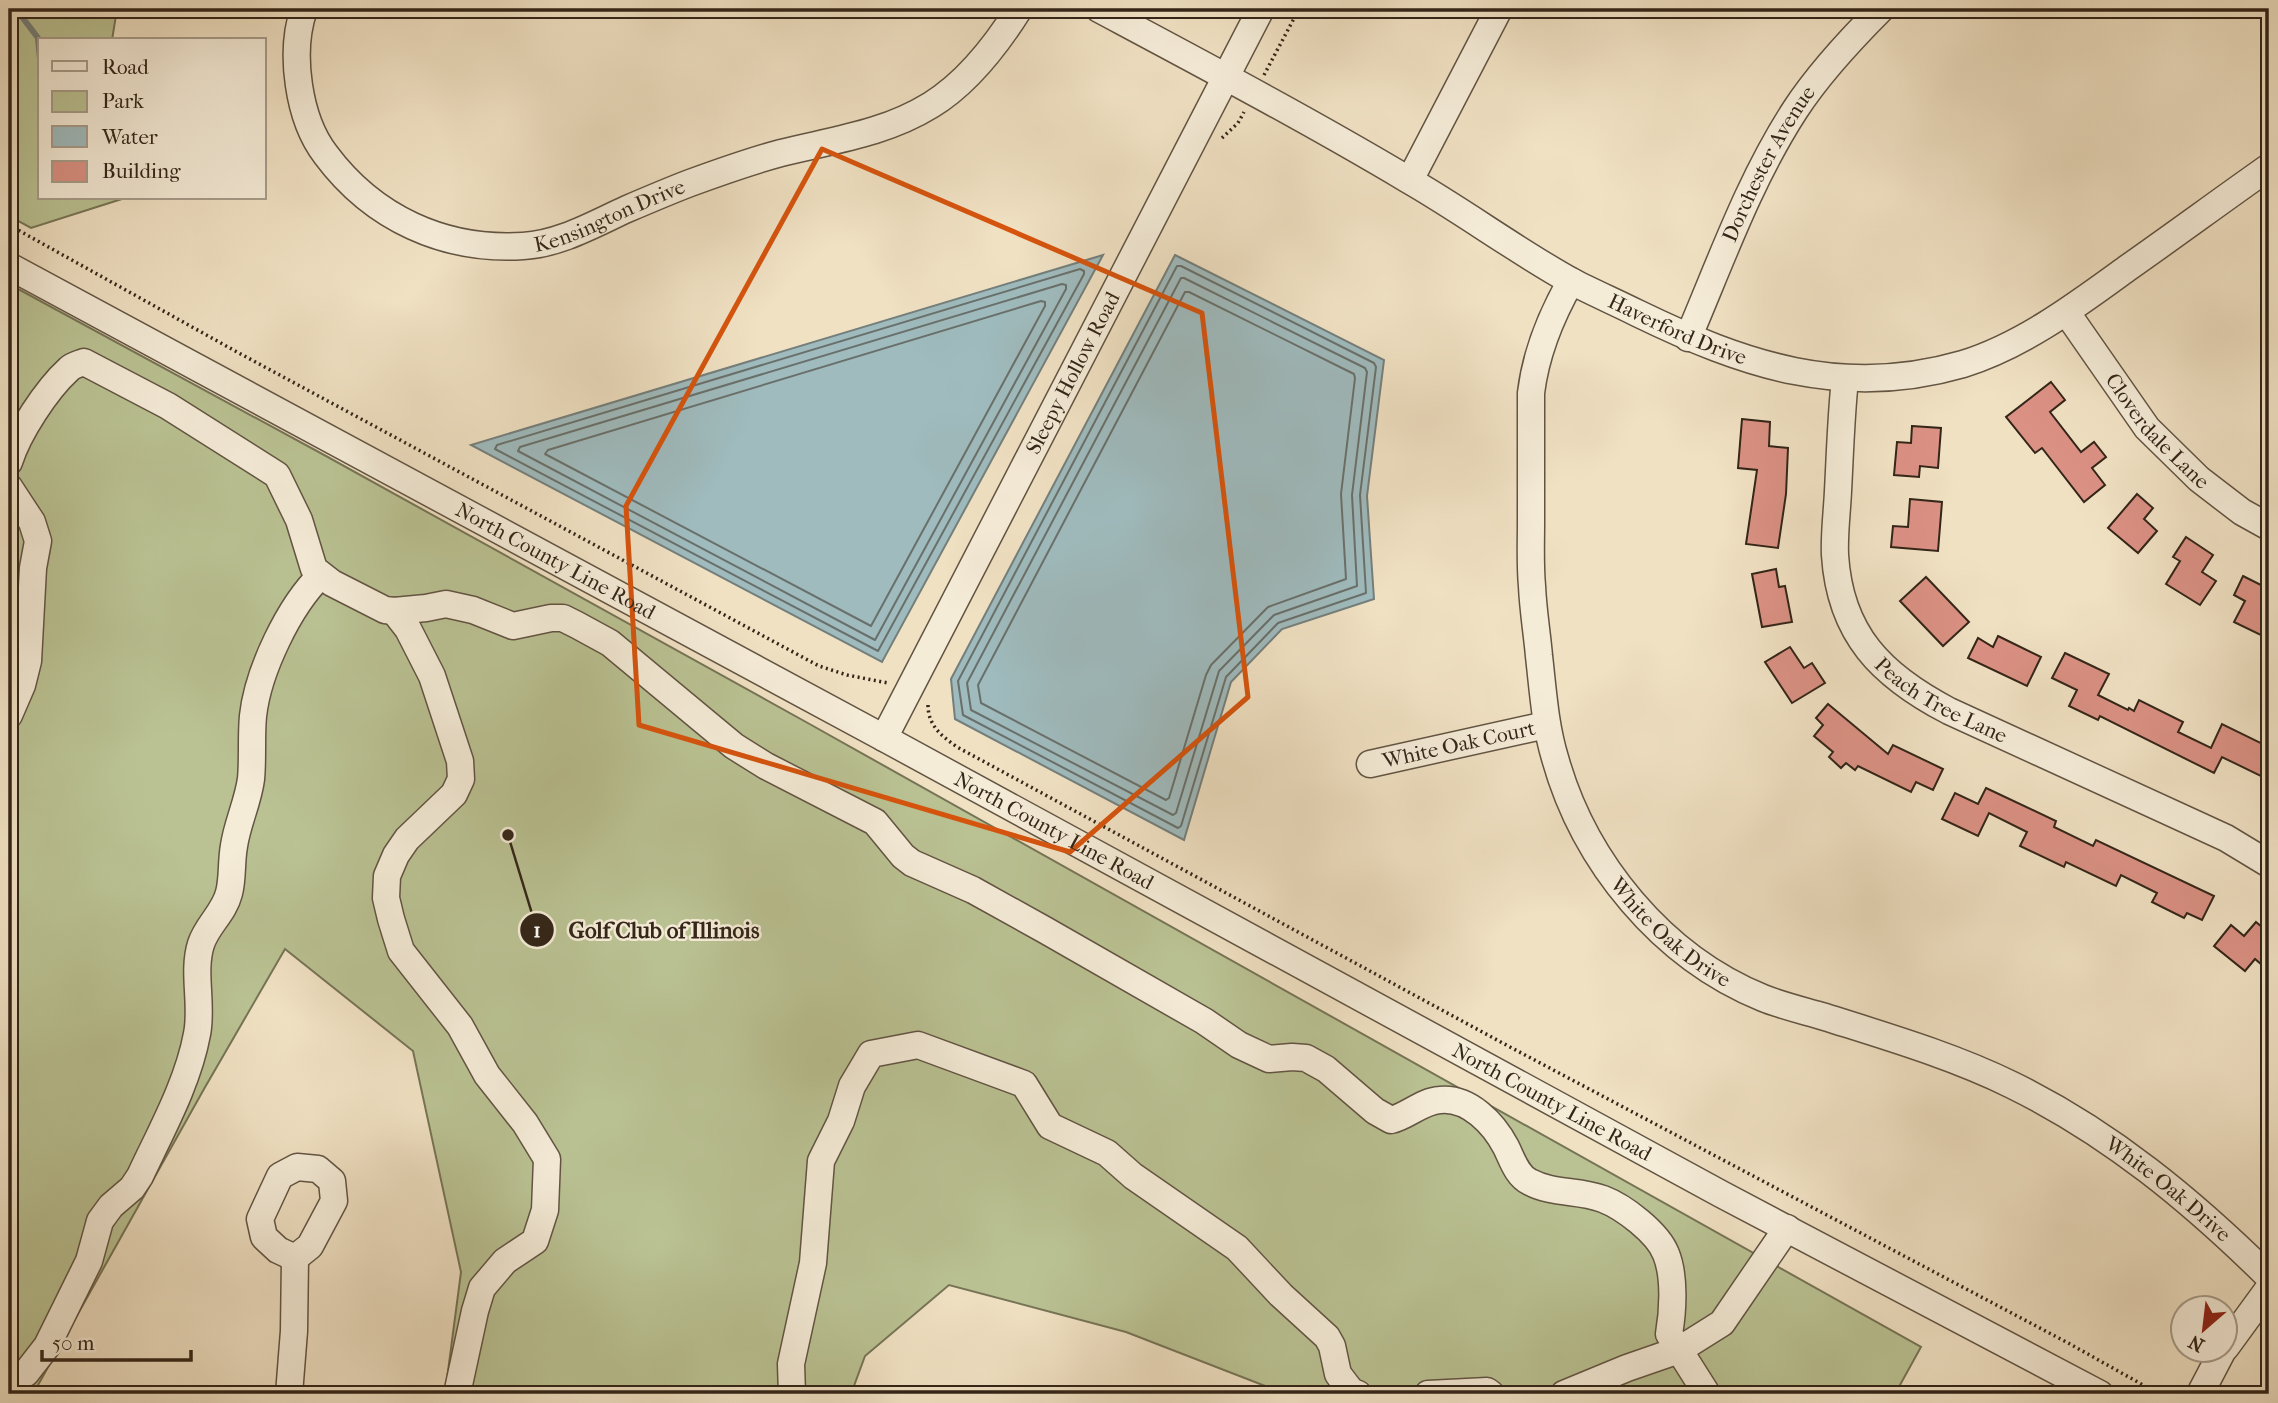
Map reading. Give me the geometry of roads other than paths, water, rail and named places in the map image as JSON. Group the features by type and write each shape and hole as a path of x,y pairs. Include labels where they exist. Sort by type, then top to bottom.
{"street":[{"name":"Kensington Drive","path":"304,9 297,45 299,84 307,117 319,147 341,175 365,198 391,217 431,233 477,244 525,247 589,228 691,183 779,154 872,133 911,117 934,103 967,74 993,47 1019,9"},
{"name":"Haverford Drive","path":"1099,9 1226,76 1410,180 1571,281 1688,338 1772,367 1844,379 1923,374 1994,352 2067,313 2269,167"},
{"name":"Sleepy Hollow Road","path":"884,738 1261,9"},
{"path":"1410,180 1499,9"},
{"name":"Dorchester Avenue","path":"1688,338 1737,220 1795,109 1851,39 1881,9"},
{"name":"North County Line Road","path":"9,265 1721,1194 2100,1394"},
{"name":"White Oak Drive","path":"1571,281 1559,301 1541,345 1531,393 1531,583 1546,725 1555,761 1583,830 1622,890 1646,917 1681,948 1728,980 1763,998 1922,1047 2009,1083 2066,1113 2117,1146 2183,1197 2269,1277"},
{"name":"Cloverdale Lane","path":"2067,313 2147,428 2199,480 2242,512 2269,527"},
{"path":"9,462 12,451 43,401 71,366 84,362 168,406 277,475 299,520 314,569 332,583 385,610 446,604 472,610 513,626 563,618 610,643 734,746 766,766 875,822 912,863 973,890 1045,930 1204,1021 1239,1045 1269,1059 1306,1058 1326,1069 1375,1111 1391,1120 1404,1117 1422,1105 1440,1100 1459,1102 1477,1111 1505,1145 1513,1164 1526,1181 1547,1189 1603,1199 1638,1220 1655,1237 1667,1254 1673,1311 1669,1334 1707,1394"},
{"name":"Peach Tree Lane","path":"1844,379 1836,528 1837,571 1842,596 1856,632 1881,665 1917,694 1949,711 2214,832 2269,864"},
{"path":"9,487 32,522 38,541 33,568 28,661 22,685 9,715"},
{"path":"9,1383 26,1373 47,1346 89,1261 100,1221 111,1206 132,1188 178,1092 197,1033 201,943 222,912 229,896 233,875 233,846 251,781 254,713 260,688 272,651 307,589 321,575"},
{"path":"394,611 408,629 432,676 460,761 461,779 454,794 407,839 396,855 387,876 386,898 391,919 401,951 460,1026 486,1075 524,1123 547,1159 545,1210 535,1241 505,1261 482,1288 457,1394"},
{"name":"White Oak Court","path":"1370,764 1546,725"},
{"path":"792,1394 791,1364 813,1263 821,1161 841,1121 852,1086 871,1054 918,1045 1024,1084 1050,1126 1107,1153 1133,1176 1237,1248 1281,1295 1327,1337 1332,1346 1338,1374 1357,1394"},
{"path":"1564,1394 1679,1350 1722,1322 1787,1228"},
{"path":"289,1394 294,1331 295,1258"},
{"path":"2240,1327 2269,1287"},
{"path":"2200,1394 2216,1364"},
{"path":"1428,1394 1487,1391 1491,1394"}],"water":[{"path":"1103,255 882,662 471,445"},
{"path":"1175,255 1384,360 1367,496 1374,599 1282,629 1231,682 1184,840 955,719 951,679"}],"waterway":[{"path":"16,9 38,38"}],"place":[{"name":"Golf Club of Illinois","path":"508,835"}]}
